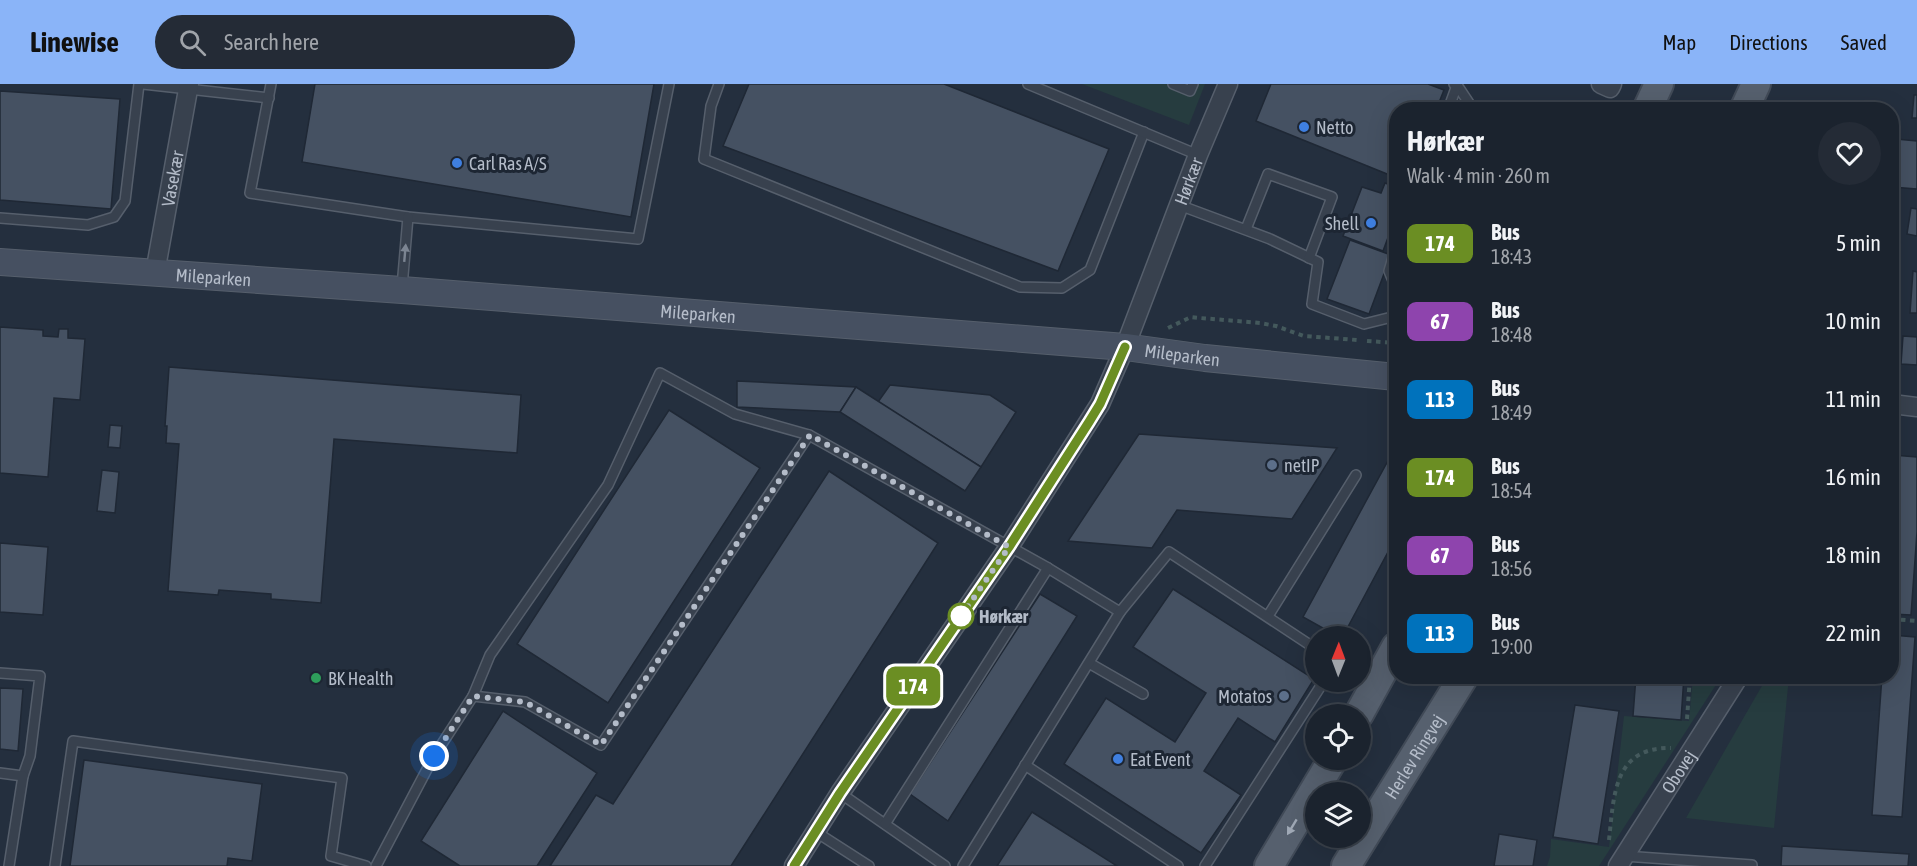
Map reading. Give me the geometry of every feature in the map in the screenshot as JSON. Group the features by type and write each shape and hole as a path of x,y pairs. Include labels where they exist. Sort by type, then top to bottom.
{"main road":[{"path":"1651,102 1659,84"},
{"path":"1748,102 1756,84"},
{"path":"1365,704 1389,660"},
{"name":"Herlev Ringvej","path":"1346,866 1459,684"},
{"path":"1269,866 1326,770"}],"street":[{"name":"Hørkær","path":"794,866 840,793 1009,547 1100,404 1125,347 1198,155 1228,84"},
{"path":"1600,84 1610,88 1612,84"},
{"name":"Vasekær","path":"155,273 188,86"},
{"name":"Mileparken","path":"0,261 1125,347 1205,358 1389,375"},
{"path":"1899,405 1917,407"},
{"name":"Obovej","path":"1624,856 1734,684"}],"lane":[{"path":"0,218 88,225 114,217 125,201 141,84 188,86 269,98"},
{"path":"272,84 250,193 408,217 638,239 669,84"},
{"path":"718,84 711,106 704,159 1020,287 1062,288 1090,270 1144,132"},
{"path":"1028,84 1198,155"},
{"path":"1173,84 1190,91 1193,84"},
{"path":"1456,85 1468,102"},
{"path":"1451,102 1456,85"},
{"path":"1246,229 1268,174 1332,197 1309,258"},
{"path":"1179,205 1246,229 1318,262 1312,304 1364,324 1389,318"},
{"path":"402,290 408,217"},
{"path":"376,866 434,756 473,696 490,655 608,485 660,373 735,414 810,435 1048,568 1120,612"},
{"path":"473,696 525,702 601,745 810,435"},
{"path":"1268,616 1356,475"},
{"path":"963,866 1120,612 1169,552 1305,641"},
{"path":"885,824 1048,568"},
{"path":"1089,663 1143,694"},
{"path":"0,673 40,676 30,756 23,776 9,866"},
{"path":"1205,866 1317,692"},
{"path":"55,866 73,741 342,778 331,856 366,866"},
{"path":"1026,765 1178,866"},
{"path":"0,773 23,776"},
{"path":"840,793 945,866"},
{"path":"816,832 869,866"},
{"path":"1624,856 1752,865"}],"path":[{"path":"1163,330 1191,317 1276,326 1304,336 1389,342"},
{"path":"1899,620 1917,621"},
{"path":"1624,856 1608,843 1619,775 1636,756 1650,750 1694,746 1687,727 1690,684"}],"green space":[{"path":"1082,84 1205,84 1189,125"},
{"path":"1692,684 1716,684 1599,866 1547,866 1551,839 1609,847 1624,716 1689,721"},
{"path":"1763,684 1788,684 1774,828 1686,818"}],"building":[{"path":"315,84 654,84 631,217 302,162"},
{"path":"749,84 944,84 1109,149 1058,271 723,146"},
{"path":"1271,84 1428,84 1444,90 1439,102 1389,102 1389,175 1256,121"},
{"path":"0,91 120,99 111,209 0,200"},
{"path":"1914,95 1917,95 1917,118 1912,118"},
{"path":"1899,139 1917,141 1917,189 1899,188"},
{"name":"Shell","path":"1385,183 1389,184 1389,235 1383,251 1343,236 1362,187 1381,193"},
{"path":"1911,208 1917,209 1917,236 1907,234"},
{"path":"1350,240 1389,254 1389,260 1369,314 1327,299"},
{"path":"1913,271 1917,272 1917,313 1910,313"},
{"path":"0,327 43,330 43,336 58,337 59,329 68,329 68,338 85,339 80,400 54,398 48,477 0,473"},
{"path":"1903,336 1917,337 1917,365 1901,364"},
{"path":"169,367 521,395 517,453 334,439 321,603 271,599 271,594 219,590 218,595 168,591 179,444 166,443"},
{"path":"737,381 856,387 840,412 737,407"},
{"path":"890,385 990,395 1016,412 981,467 878,402"},
{"path":"856,387 981,467 965,491 840,412"},
{"path":"669,410 760,468 608,703 517,644"},
{"path":"110,425 122,426 120,448 108,447"},
{"path":"1139,434 1337,448 1292,519 1177,510 1152,548 1068,541"},
{"path":"1899,456 1917,457 1917,532 1911,615 1899,614"},
{"path":"1389,459 1389,550 1348,626 1319,626 1303,617"},
{"path":"102,470 119,472 115,513 97,511"},
{"path":"829,471 938,543 731,866 550,866 596,795 613,804"},
{"path":"0,543 48,547 43,615 0,612"},
{"path":"1173,589 1305,673 1306,692 1275,742 1238,718 1204,771 1241,795 1201,853 1064,764 1106,698 1175,742 1206,693 1133,647"},
{"path":"1040,594 1077,616 948,821 910,794"},
{"path":"1899,636 1915,637 1902,817 1872,815 1881,684 1899,684"},
{"path":"1635,684 1683,684 1681,720 1633,716"},
{"path":"0,688 23,689 18,751 0,749"},
{"path":"1575,705 1619,711 1598,844 1553,837"},
{"path":"503,711 597,773 537,866 460,866 421,841"},
{"path":"84,760 262,784 252,861 228,858 227,866 70,866"},
{"path":"1032,812 1117,866 997,866"},
{"path":"1499,834 1537,840 1533,866 1494,866"},
{"path":"1782,846 1909,854 1908,866 1781,866"}],"bus line":[{"name":"174","path":"794,866 840,793 1009,547 1089,422 1100,404 1125,347"}],"place":[{"name":"Netto","path":"1304,127"},
{"name":"Carl Ras A/S","path":"457,163"},
{"name":"Shell","path":"1371,223"},
{"name":"netIP","path":"1272,465"},
{"name":"Hørkær","path":"961,616"},
{"name":"BK Health","path":"316,678"},
{"name":"Motatos","path":"1284,696"},
{"name":"Eat Event","path":"1118,759"}],"route":[{"path":"434,756 473,696 525,702 601,745 810,435 1009,547 957,622 961,616"}]}
